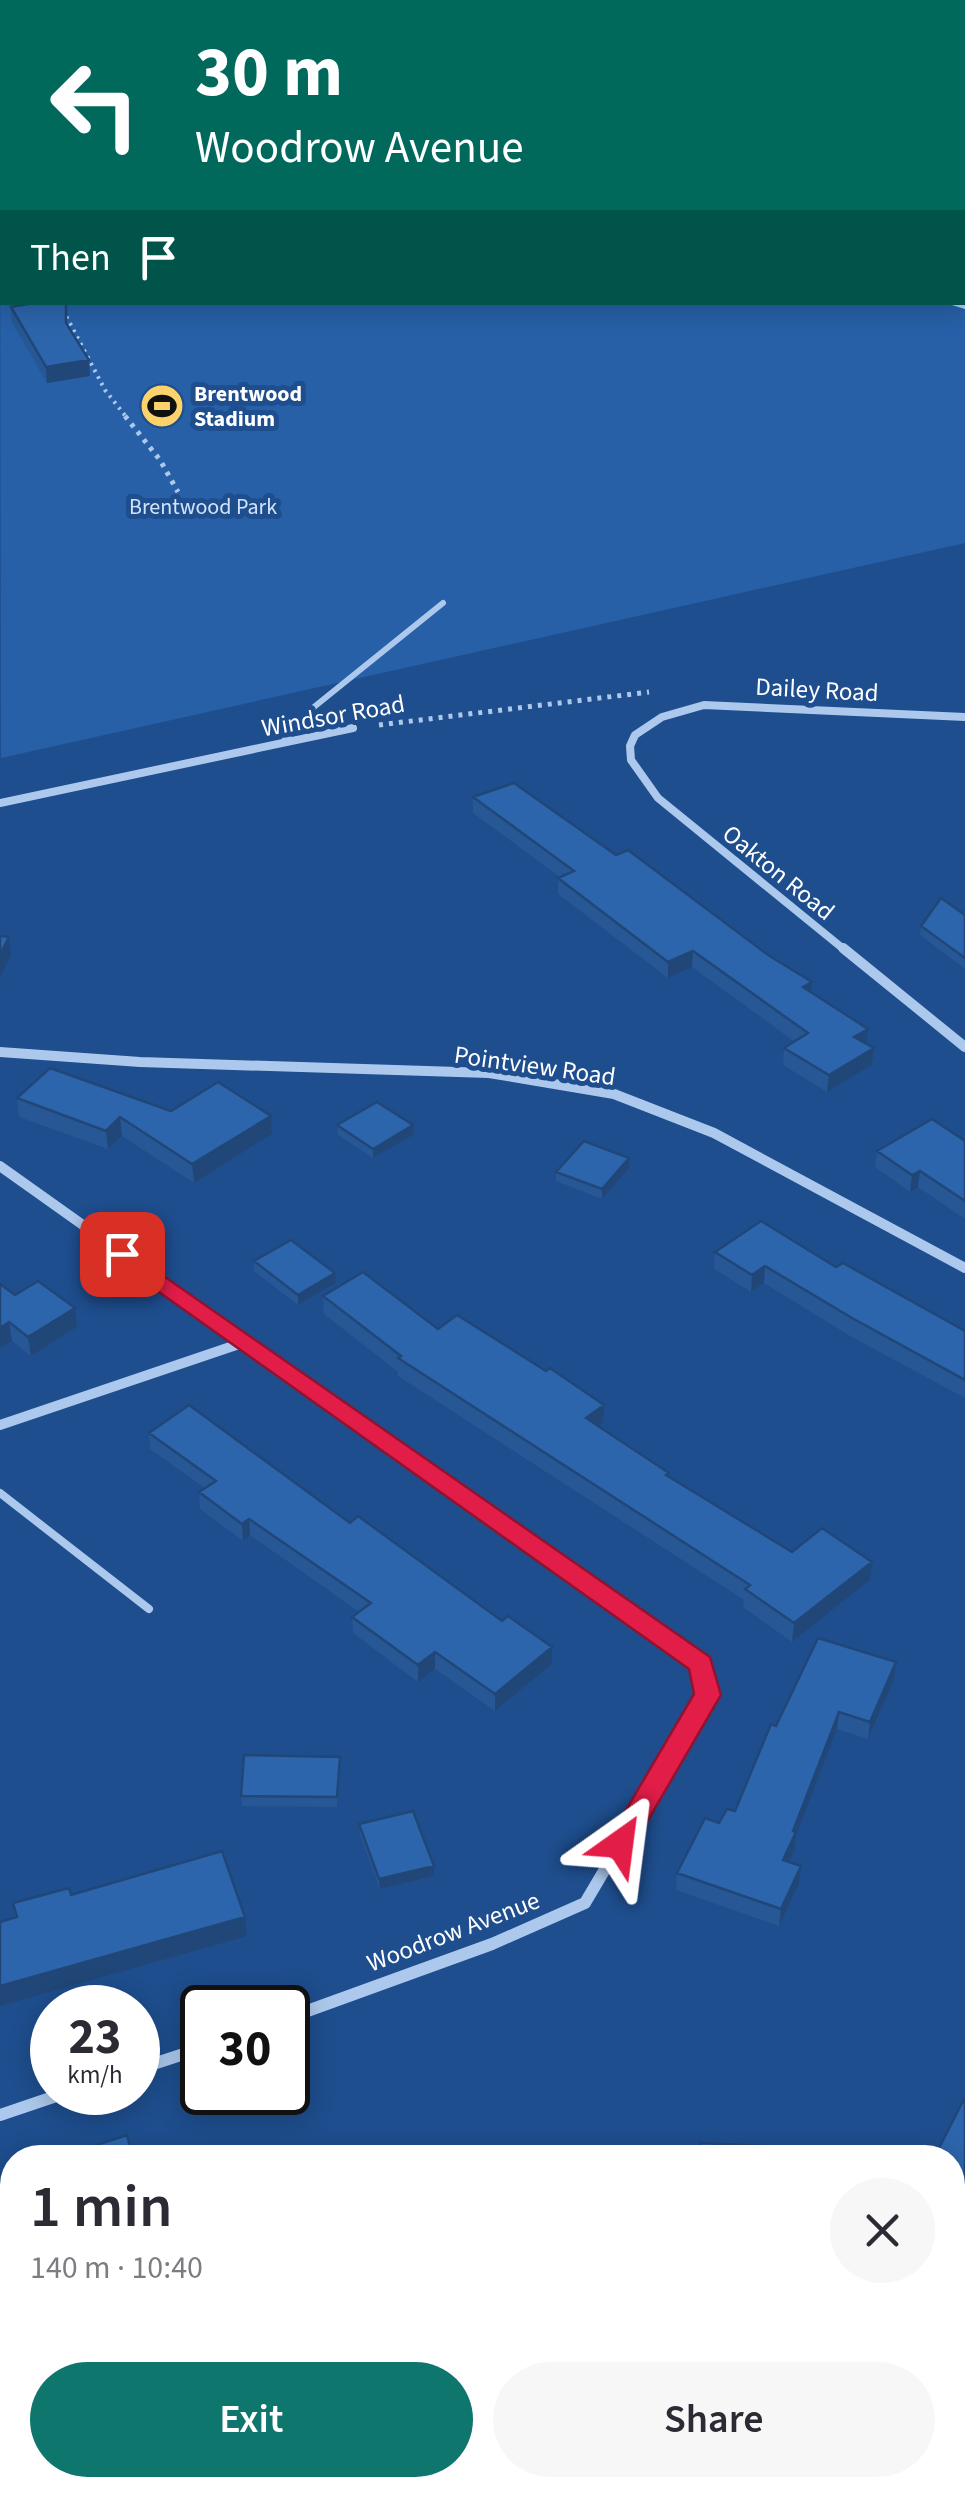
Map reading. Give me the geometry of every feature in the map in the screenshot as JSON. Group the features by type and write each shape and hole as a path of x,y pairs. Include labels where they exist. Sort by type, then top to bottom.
{"street":[{"name":"Dailey Road","path":"667,714 704,704 965,717"},
{"name":"Oakton Road","path":"667,714 634,736 630,753 632,772 658,798 965,1047"},
{"name":"Windsor Road","path":"0,802 353,728"},
{"name":"Pointview Road","path":"0,1052 140,1062 490,1073 614,1094 714,1133 965,1268"},
{"name":"Woodrow Avenue","path":"0,1166 700,1664 708,1695 584,1903 492,1944 310,2010"},
{"path":"0,1426 245,1342"},
{"path":"0,2115 30,2105"}],"lane":[{"path":"282,743 314,706 443,603"},
{"path":"0,1493 150,1608"}],"path":[{"path":"62,308 105,390 160,460 178,492"},
{"name":"Windsor Road","path":"353,728 648,691 667,714"}],"green space":[{"name":"Brentwood Park","path":"0,305 965,305 965,543 1,758"}],"building":[{"path":"66,305 66,323 89,360 46,367 11,307"},
{"path":"514,783 616,855 628,850 768,955 812,982 803,987 868,1029 854,1037 874,1048 829,1075 784,1048 808,1033 693,951 668,962 558,878 574,871 473,797"},
{"path":"941,898 965,915 965,958 921,926"},
{"path":"0,936 9,937 0,955"},
{"path":"50,1068 171,1111 218,1082 271,1116 192,1164 120,1117 106,1131 17,1098"},
{"path":"377,1102 413,1125 373,1149 337,1125"},
{"path":"932,1119 965,1141 965,1201 920,1171 912,1175 877,1151"},
{"path":"584,1141 629,1158 602,1189 556,1172"},
{"path":"761,1221 836,1267 843,1263 965,1331 965,1380 765,1266 752,1275 715,1252"},
{"path":"291,1240 335,1273 298,1295 254,1261"},
{"path":"363,1272 438,1329 457,1315 546,1371 550,1368 604,1405 586,1418 669,1473 666,1475 792,1552 822,1528 872,1562 794,1623 745,1589 750,1585 398,1358 401,1356 323,1296"},
{"path":"38,1281 75,1308 28,1337 9,1322 0,1328 0,1284 15,1295"},
{"path":"189,1405 350,1523 358,1516 502,1621 508,1616 552,1647 495,1694 435,1652 418,1665 352,1617 371,1603 249,1519 242,1524 199,1492 216,1481 149,1433"},
{"path":"818,1638 896,1662 870,1722 839,1712 783,1860 801,1866 781,1909 677,1873 705,1818 719,1823 727,1809 735,1811 771,1724 776,1726"},
{"path":"244,1755 340,1757 337,1797 241,1796"},
{"path":"413,1811 434,1866 379,1879 359,1824"},
{"path":"222,1851 245,1917 0,1986 0,1922 17,1917 13,1903 69,1888 71,1895"},
{"path":"965,2097 965,2145 941,2145"},
{"path":"127,2135 130,2145 97,2145"}],"place":[{"name":"Brentwood Stadium","path":"162,406"}],"route":[{"path":"122,1254 700,1664 708,1695 620,1844"}]}
